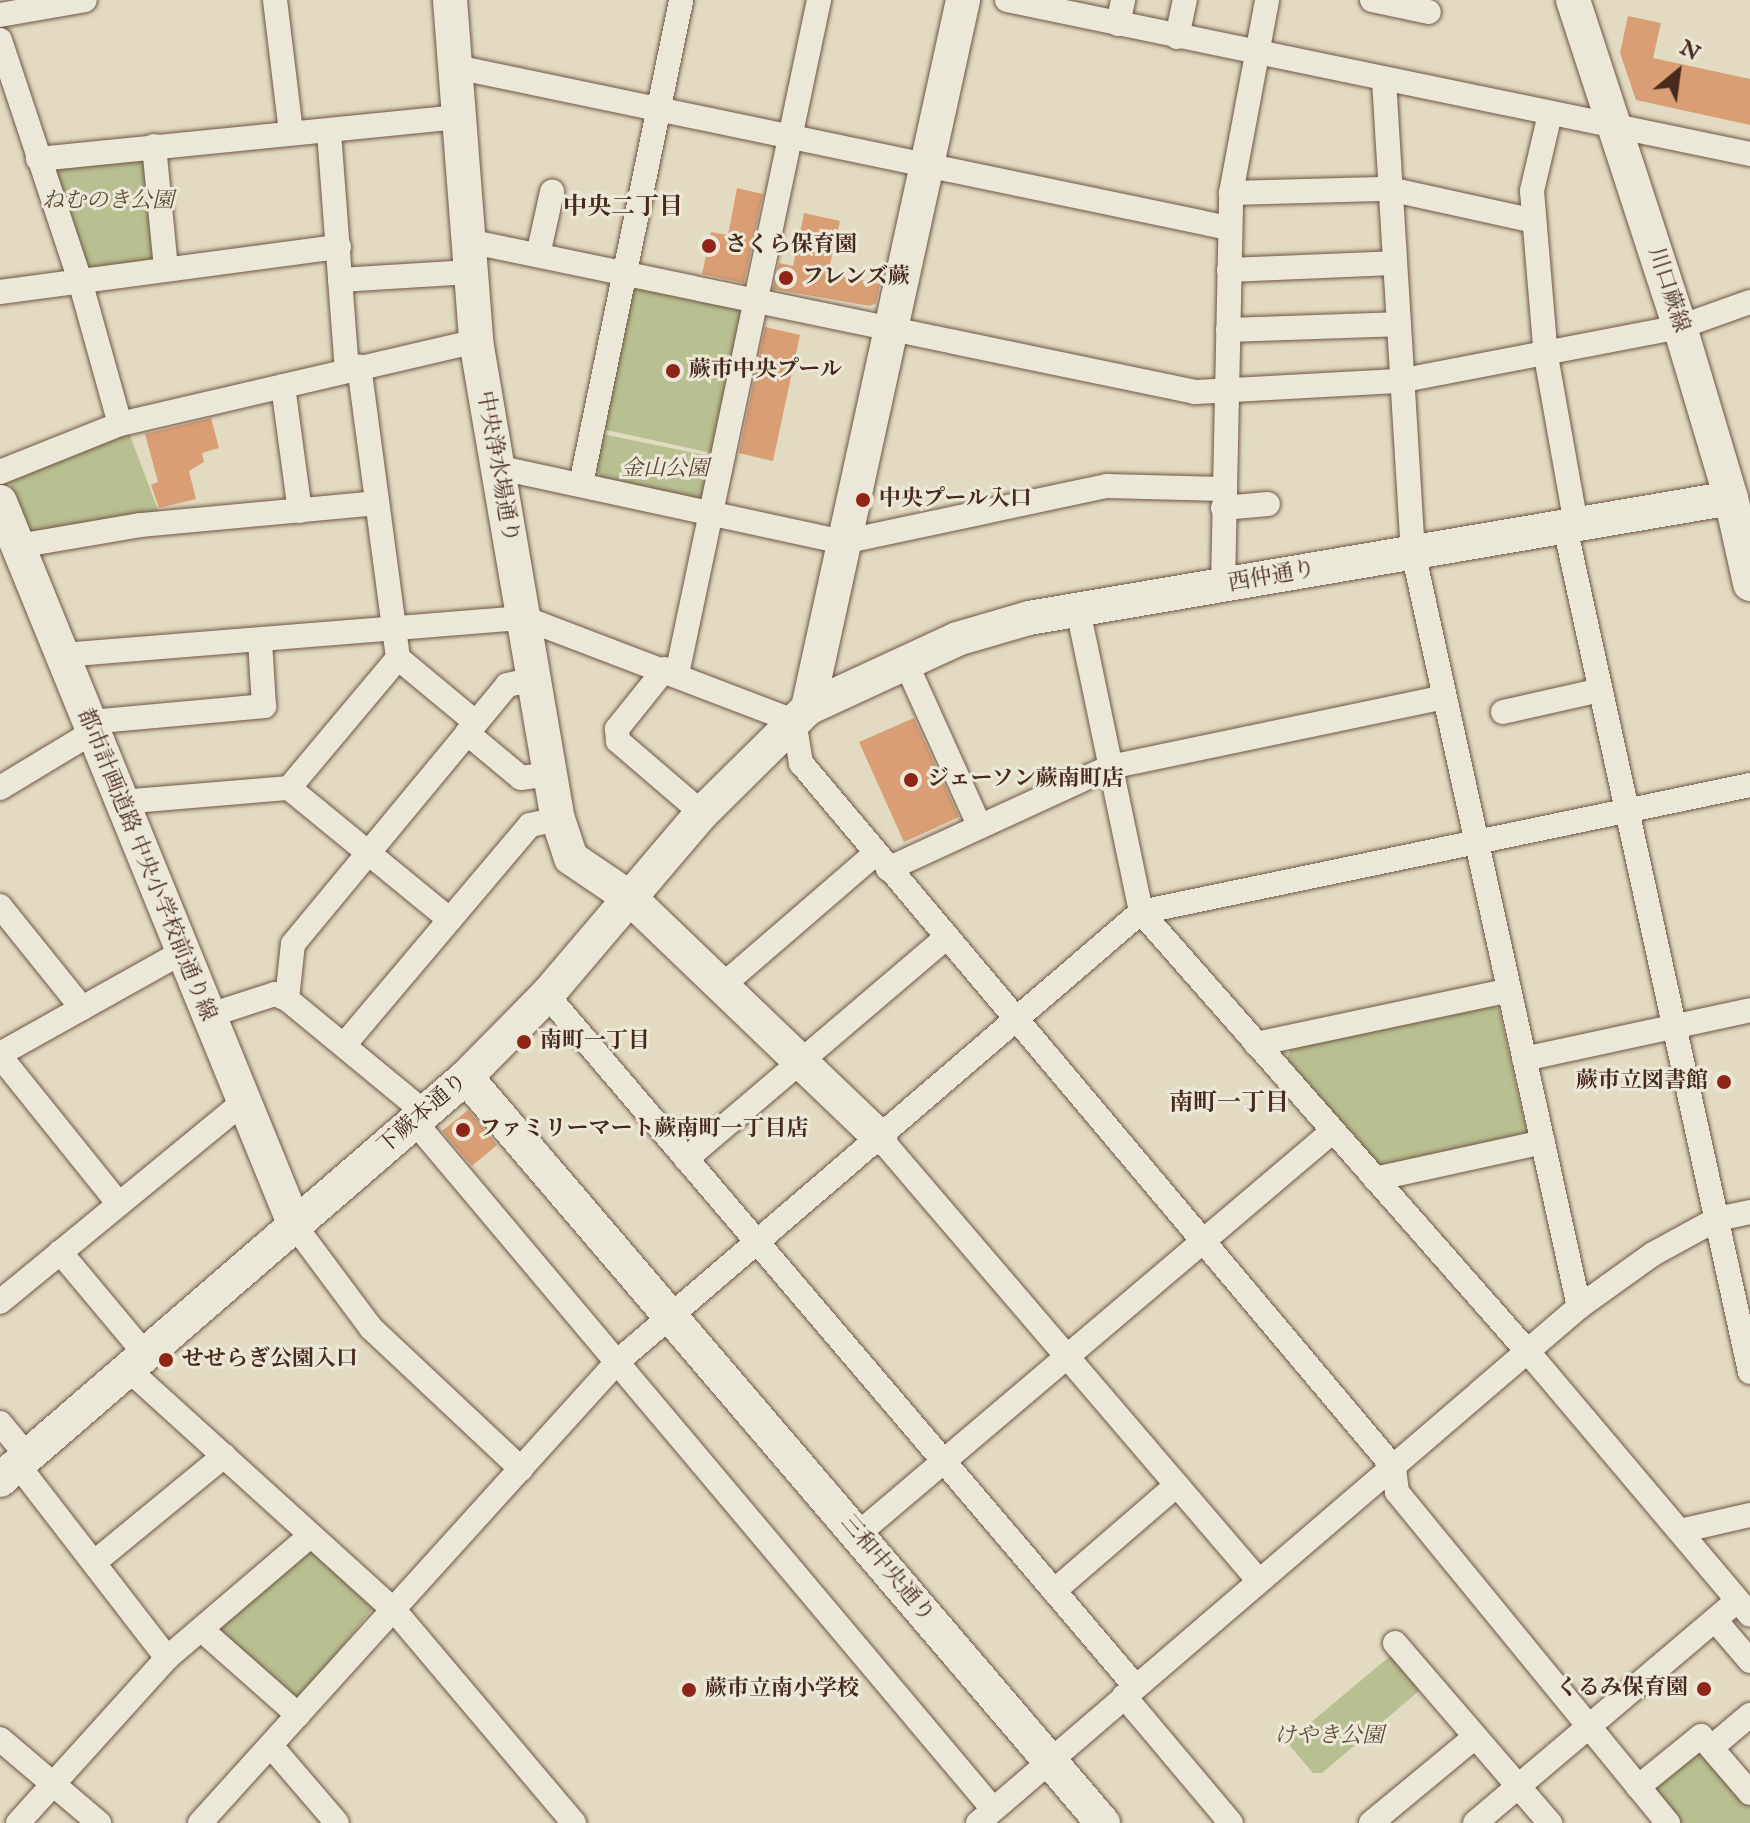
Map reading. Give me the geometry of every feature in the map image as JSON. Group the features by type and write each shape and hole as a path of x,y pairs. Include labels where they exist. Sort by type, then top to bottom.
{"street":[{"path":"0,15 85,0"},
{"path":"275,0 291,133"},
{"name":"中央浄水場通り","path":"450,0 476,341 558,819 571,858 630,898 880,1138"},
{"path":"581,484 681,0"},
{"path":"702,813 618,741 617,729 671,671 712,512 819,0"},
{"path":"963,0 843,542 801,714 801,763 1394,1468 1397,1492 1592,1724 1594,1737 1668,1823"},
{"path":"1007,0 1750,154"},
{"path":"1118,24 1123,0"},
{"path":"1177,37 1185,0"},
{"path":"1223,586 1231,193 1267,0"},
{"path":"1372,0 1429,12"},
{"name":"川口蕨線","path":"1573,0 1680,327 1741,498 1750,584"},
{"path":"0,40 80,281 120,424"},
{"path":"456,67 1229,228"},
{"path":"1384,80 1399,381 1413,552 1579,1307"},
{"path":"1550,114 1532,191 1546,356 1570,526 1601,690 1750,1372"},
{"path":"38,159 459,117"},
{"path":"329,132 340,280 377,503 398,658 521,778 551,774"},
{"path":"154,146 166,268"},
{"path":"1231,193 1389,189 1534,221"},
{"path":"538,255 552,192"},
{"path":"0,292 339,247"},
{"path":"340,280 469,256 538,255 1195,392 1399,381 1546,356 1680,327 1750,302"},
{"path":"1229,270 1393,263"},
{"path":"1228,330 1396,324"},
{"path":"0,472 120,424 476,341"},
{"path":"283,386 300,511"},
{"path":"496,467 843,542 1107,486 1268,504"},
{"name":"西仲通り","path":"801,714 905,661 986,631 1078,610 1741,498"},
{"name":"都市計画道路 中央小学校前通り線","path":"0,502 241,1104 295,1226"},
{"path":"18,546 141,525 377,503"},
{"path":"1078,610 1141,912 1528,1352 1743,1609 1715,1620 1475,1823"},
{"path":"62,655 524,618 801,714"},
{"path":"0,788 91,727 264,706 260,640"},
{"path":"289,788 398,658"},
{"path":"905,661 979,825"},
{"path":"287,999 293,944 507,685 535,679"},
{"path":"1503,712 1601,690"},
{"path":"723,985 882,862 979,825 1110,767 1444,697"},
{"name":"下蕨本通り","path":"15,1467 466,1077 547,995 702,813 801,714"},
{"path":"200,1823 617,1362 759,1244 1141,912 1750,785"},
{"path":"121,802 289,788 449,919"},
{"path":"344,1045 530,825 558,819"},
{"path":"0,906 82,1008"},
{"path":"686,1159 947,937"},
{"path":"118,1203 2,1062 82,1008 181,953"},
{"path":"1256,1044 1509,990"},
{"path":"207,1016 275,994 287,999 344,1045 419,1117 985,1816 1579,1307 1653,1254 1717,1219 1750,1212"},
{"path":"547,995 1054,1591 1231,1823"},
{"path":"1524,1059 1750,1010"},
{"name":"三和中央通り","path":"466,1077 1103,1823"},
{"path":"0,1302 241,1104"},
{"path":"858,1534 1333,1131"},
{"path":"880,1138 1259,1581"},
{"path":"1375,1179 1543,1142"},
{"path":"295,1226 371,1328 521,1469"},
{"path":"60,1252 138,1363 224,1456 394,1610 574,1823"},
{"path":"0,1423 15,1467 96,1561 167,1658"},
{"path":"96,1561 224,1456"},
{"path":"1054,1591 1177,1485"},
{"path":"1680,1531 1750,1515"},
{"path":"18,1823 167,1658 203,1631 311,1535"},
{"path":"1715,1620 1750,1661"},
{"path":"203,1631 298,1715"},
{"path":"1395,1643 1550,1823"},
{"path":"1712,1747 1750,1715"},
{"path":"1638,1787 1701,1736 1750,1793"},
{"path":"1371,1823 1475,1737"},
{"path":"0,1739 99,1823"},
{"path":"271,1746 337,1823"}],"green space":[{"name":"ねむのき公園","path":"146,155 157,260 84,270 52,164"},
{"name":"蕨市中央プール","path":"640,283 742,305 716,454 602,429 631,290"},
{"path":"129,433 160,515 32,538 8,478"},
{"name":"金山公園","path":"602,434 714,457 707,494 700,500 601,478 595,466"},
{"path":"1490,1004 1499,1009 1528,1137 1378,1169 1286,1064 1291,1046"},
{"path":"312,1549 377,1603 299,1701 218,1629"},
{"name":"けやき公園","path":"1397,1656 1422,1684 1419,1691 1322,1773 1313,1773 1290,1746 1291,1739 1389,1657"},
{"path":"1701,1736 1750,1794 1750,1823 1669,1823 1638,1787"}],"building":[{"path":"1628,16 1661,23 1653,58 1750,79 1750,125 1636,100 1620,53"},
{"path":"737,188 763,194 744,283 702,274 711,232 728,235"},
{"path":"804,213 840,221 828,273 880,284 876,303 870,306 773,289 779,263 793,266"},
{"path":"765,327 800,335 773,461 739,453"},
{"path":"211,418 219,448 202,453 204,462 189,471 196,499 159,508 151,485 158,482 145,434"},
{"path":"914,718 959,817 904,842 859,742"},
{"path":"468,1110 497,1145 472,1166 442,1131"}],"place":[{"name":"さくら保育園","path":"709,246"},
{"name":"フレンズ蕨","path":"786,278"},
{"name":"蕨市中央プール","path":"673,371"},
{"name":"中央プール入口","path":"863,500"},
{"name":"ジェーソン蕨南町店","path":"911,780"},
{"name":"南町一丁目","path":"524,1042"},
{"name":"蕨市立図書館","path":"1724,1082"},
{"name":"ファミリーマート蕨南町一丁目店","path":"463,1130"},
{"name":"せせらぎ公園入口","path":"166,1360"},
{"name":"くるみ保育園","path":"1704,1689"},
{"name":"蕨市立南小学校","path":"689,1690"}],"district":[{"name":"中央二丁目","path":"623,208"},
{"name":"南町一丁目","path":"1229,1104"}]}
